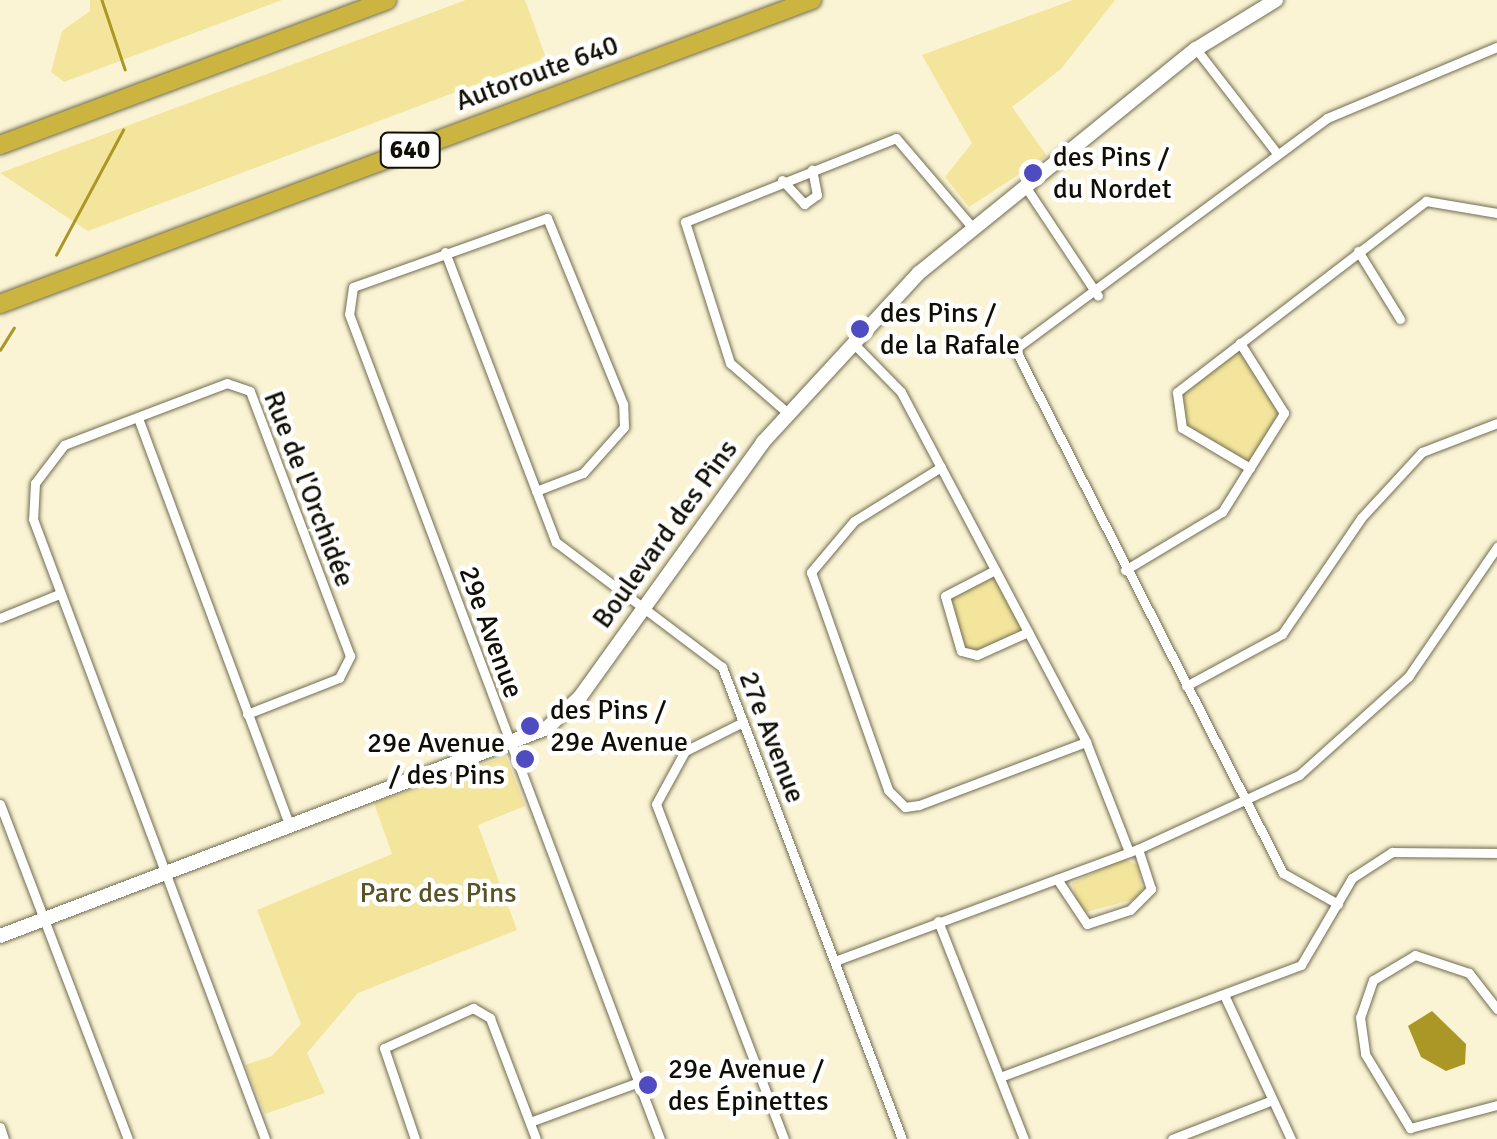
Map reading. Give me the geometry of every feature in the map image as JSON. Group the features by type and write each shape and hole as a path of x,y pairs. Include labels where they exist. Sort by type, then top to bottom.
{"highway":[{"path":"0,145 387,0"},
{"name":"Autoroute 640","path":"0,304 812,0"}],"street":[{"name":"Boulevard des Pins","path":"0,936 508,743 564,715 790,415 972,226 1027,188 1196,49 1276,0"},
{"path":"1338,904 1283,873 1015,350 1098,296 1276,152 1358,100 1497,47"},
{"path":"1196,49 1276,152"},
{"path":"790,415 730,363 683,228 699,212 896,138 972,226"},
{"path":"782,180 804,204 817,195 812,169"},
{"path":"1027,188 1098,296"},
{"path":"1250,468 1190,436 1172,404 1240,342 1435,198 1497,213"},
{"name":"29e Avenue","path":"536,491 603,456 624,427 616,387 547,218 353,288 346,302 508,743 660,1139"},
{"name":"27e Avenue","path":"445,252 561,548 716,658 902,1139"},
{"path":"1358,252 1400,319"},
{"path":"1125,570 1205,527 1250,468 1285,407 1240,342"},
{"path":"857,347 901,392 1086,742 1151,890 1130,910 1087,924 1058,879"},
{"name":"Rue de l'Orchidée","path":"247,714 340,678 350,656 250,391 227,383 64,446 35,483 33,519 265,1139"},
{"path":"138,418 290,826"},
{"path":"1186,686 1282,634 1360,518 1422,452 1497,422"},
{"path":"941,467 854,521 810,572 888,790 904,807 919,805 1086,742"},
{"path":"834,960 1134,850 1245,802 1338,749 1374,716 1497,548"},
{"path":"996,570 945,596 956,641 977,655 1028,632"},
{"path":"0,618 60,594"},
{"path":"743,722 685,751 656,804 784,1139"},
{"path":"0,804 128,1139"},
{"path":"1000,1078 1225,997 1301,965 1363,866 1392,852 1497,853"},
{"path":"938,921 1024,1139"},
{"path":"1497,1008 1470,973 1415,955 1373,980 1360,1016 1365,1054 1398,1120 1425,1131 1497,1105"},
{"path":"1225,997 1291,1139"},
{"path":"414,1139 384,1048 474,1008 490,1018 536,1139"},
{"path":"530,1122 639,1082"},
{"path":"1172,1139 1270,1100"},
{"path":"0,1127 4,1139"}],"green space":[{"path":"90,0 282,0 64,82 51,72 62,31 90,11"},
{"path":"466,0 525,0 546,58 88,231 0,173"},
{"path":"1073,0 1115,0 1061,69 1012,107 1047,156 969,207 945,177 972,143 922,55"},
{"path":"1240,343 1285,407 1250,468 1182,428 1172,405"},
{"path":"995,570 1028,632 969,655 945,596"},
{"name":"Parc des Pins","path":"506,756 525,806 478,825 517,930 358,993 307,1053 325,1093 265,1114 245,1065 272,1056 301,1024 257,910 392,854 374,803"},
{"path":"1123,859 1138,865 1143,897 1079,914 1072,883"}],"shaded area":[{"path":"1432,1011 1466,1044 1465,1064 1446,1071 1421,1057 1408,1026"}],"waterway":[{"path":"102,0 125,69"},
{"path":"56,255 123,130"},
{"path":"0,350 14,328"}],"place":[{"name":"des Pins / du Nordet","path":"1033,173"},
{"name":"des Pins / de la Rafale","path":"860,329"},
{"name":"des Pins / 29e Avenue","path":"530,726"},
{"name":"29e Avenue / des Pins","path":"525,759"},
{"name":"29e Avenue / des Épinettes","path":"648,1085"}]}
